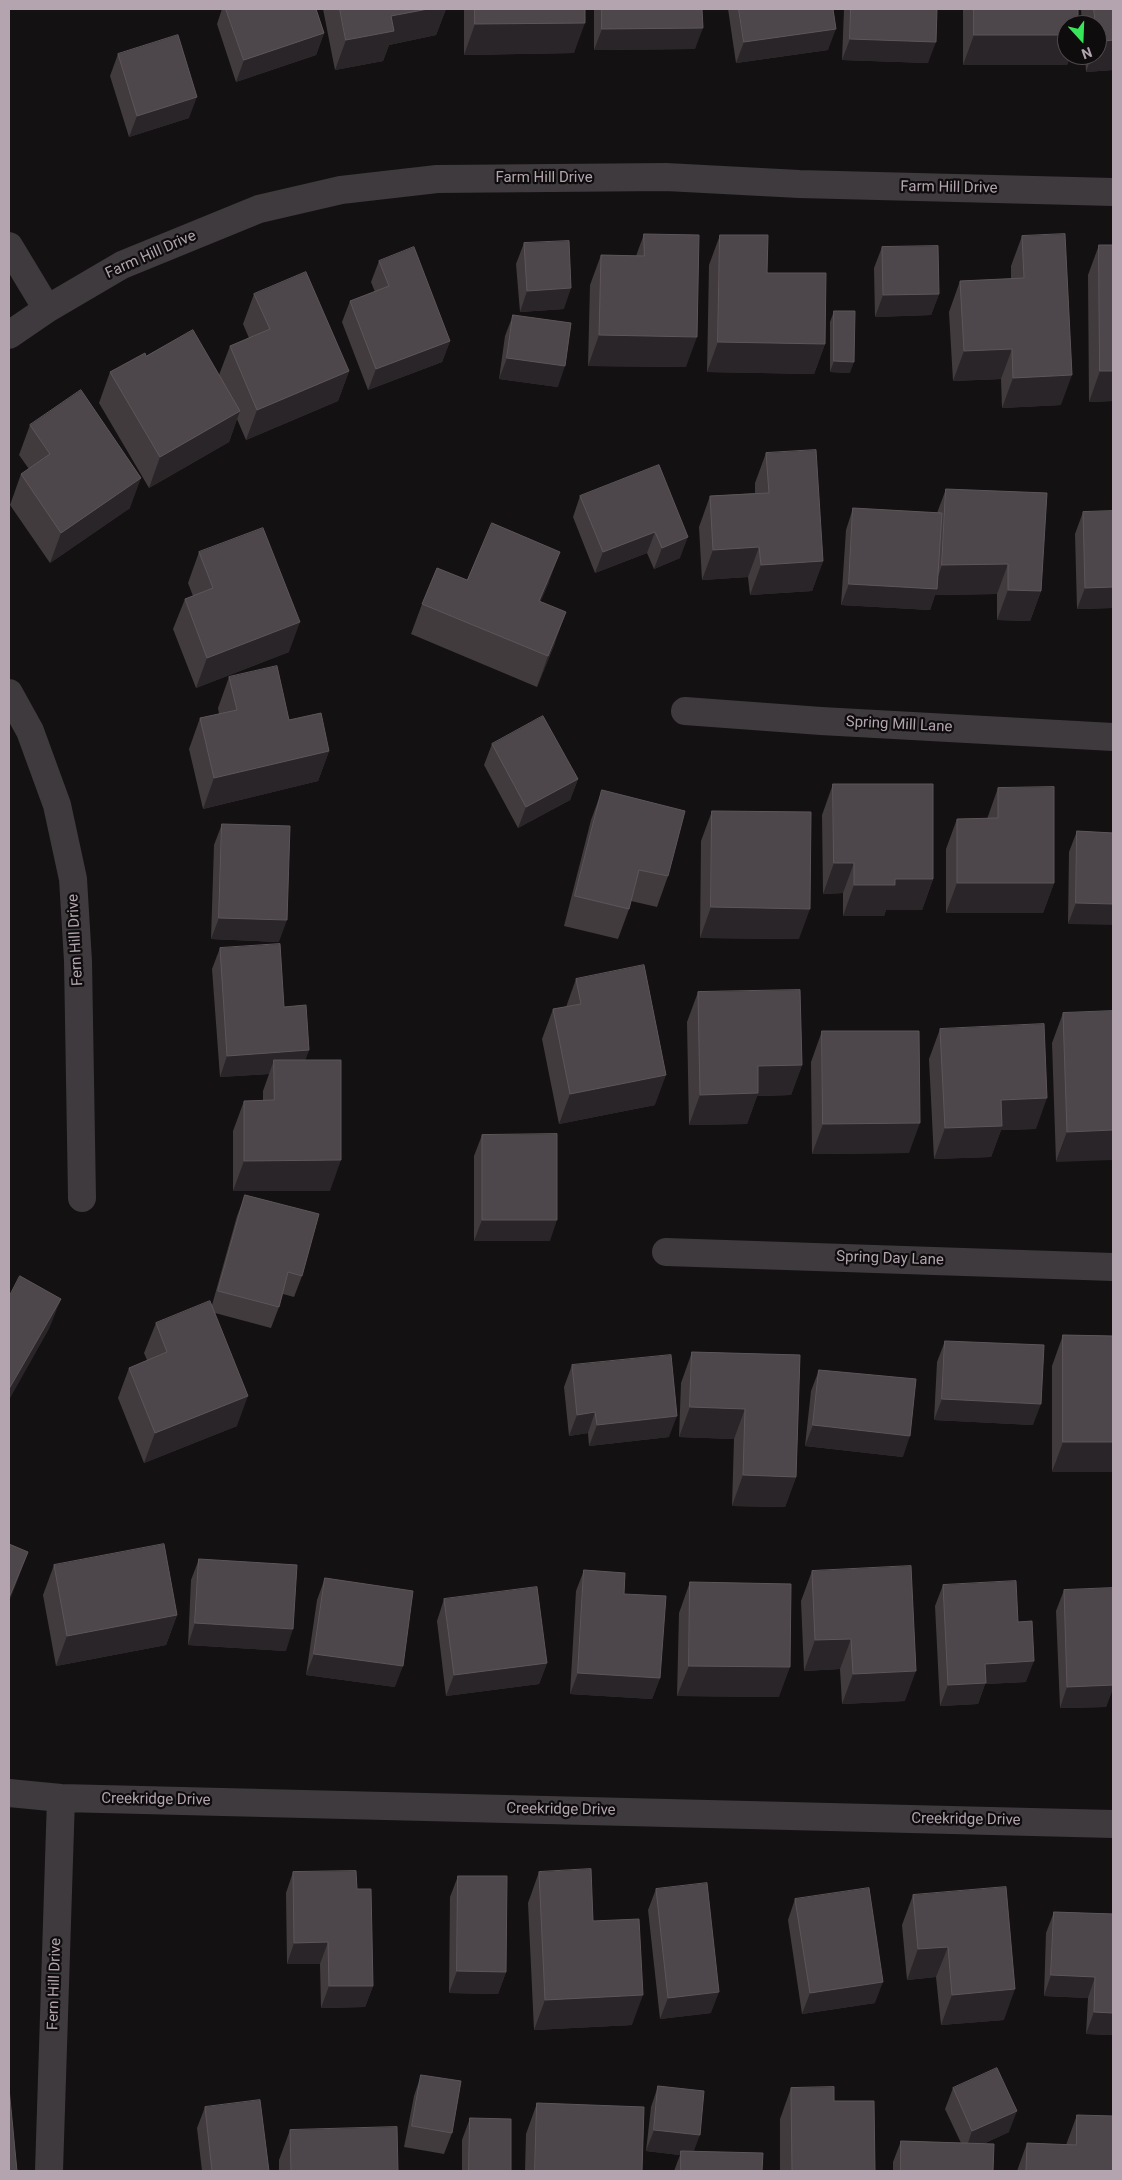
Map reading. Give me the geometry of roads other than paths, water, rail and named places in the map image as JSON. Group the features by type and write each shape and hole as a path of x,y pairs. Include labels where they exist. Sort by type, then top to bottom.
{"street":[{"name":"Farm Hill Drive","path":"9,335 47,309 122,265 260,210 341,190 437,178 666,177 799,184 1113,192"},
{"path":"9,246 47,309"},
{"name":"Fern Hill Drive","path":"9,693 30,731 57,805 73,879 78,961 82,1198"},
{"name":"Spring Mill Lane","path":"685,711 821,721 1113,737"},
{"name":"Spring Day Lane","path":"666,1252 1113,1267"},
{"name":"Creekridge Drive","path":"9,1793 60,1798 1113,1824"},
{"name":"Fern Hill Drive","path":"49,2171 60,1798"}]}
